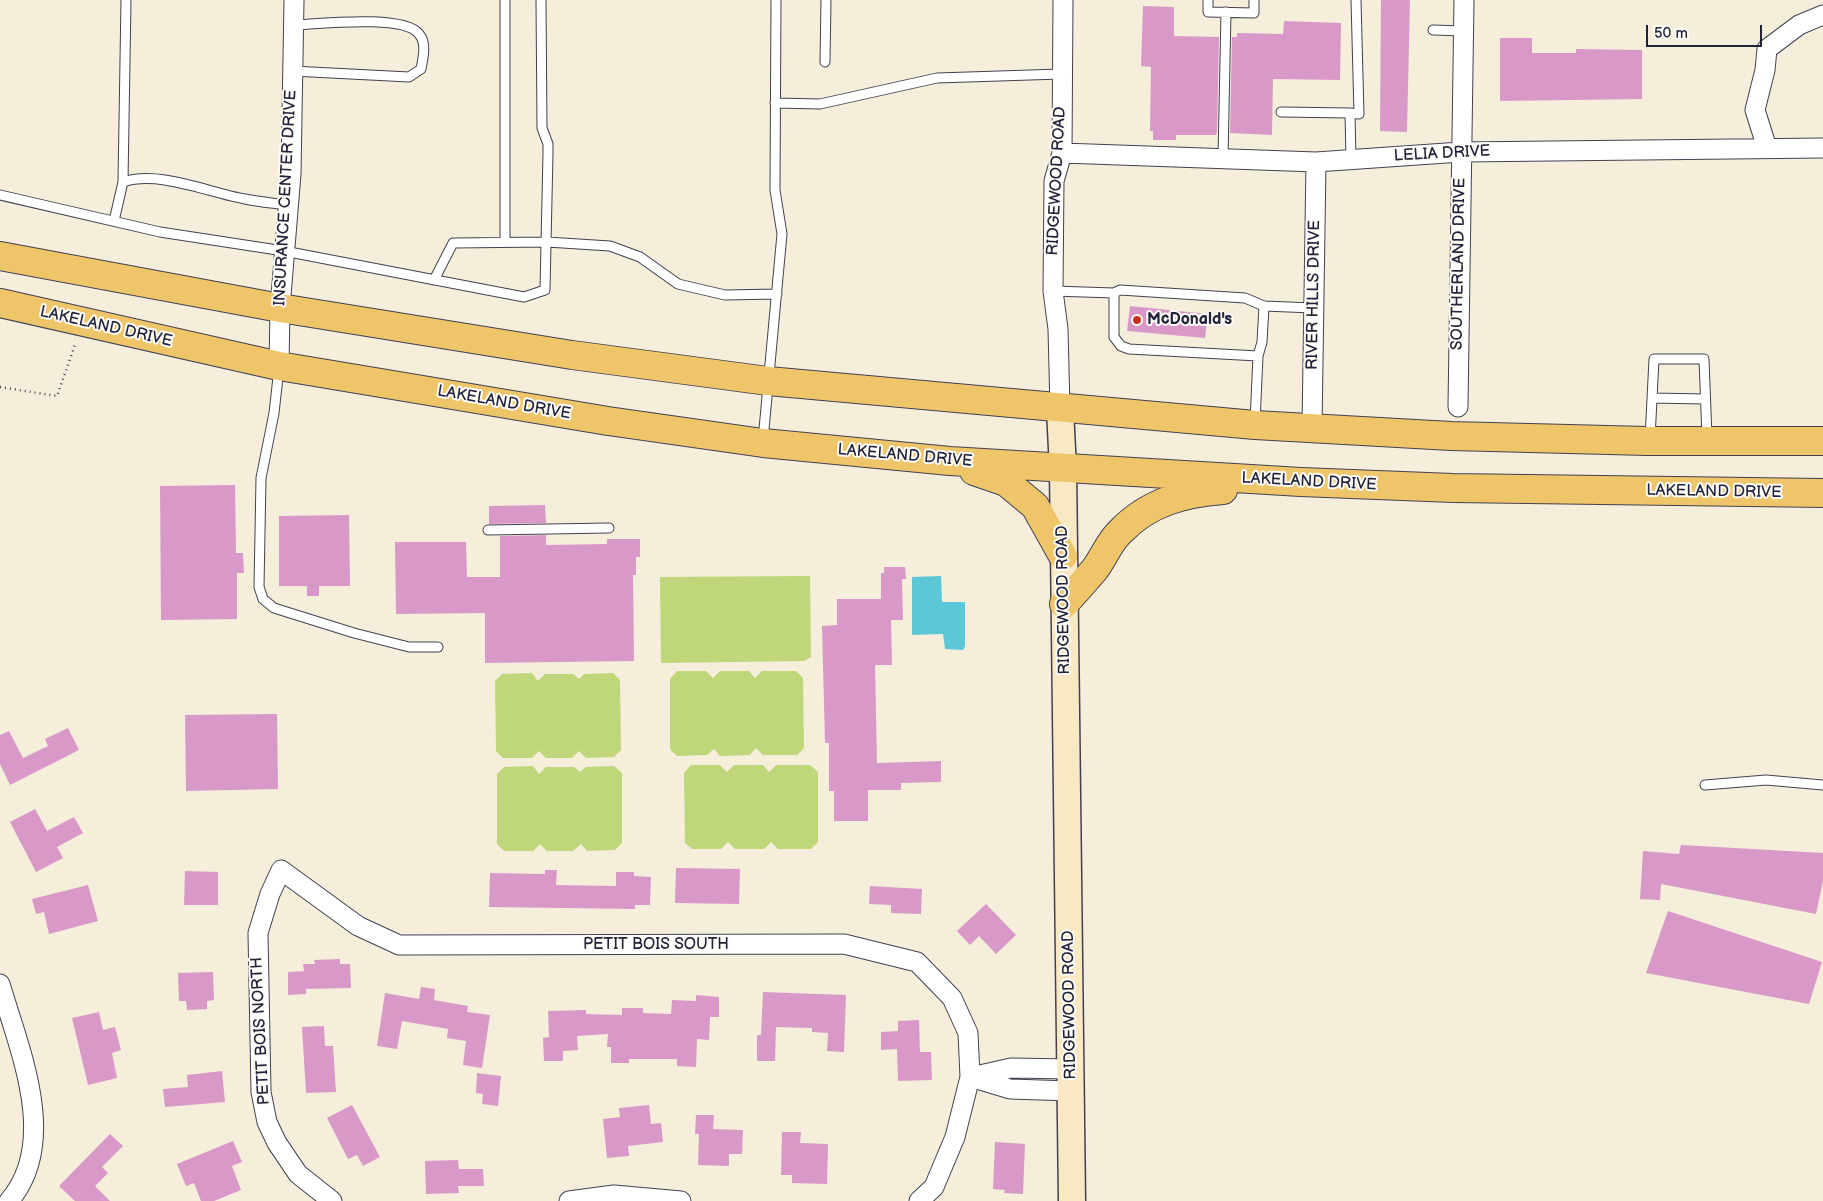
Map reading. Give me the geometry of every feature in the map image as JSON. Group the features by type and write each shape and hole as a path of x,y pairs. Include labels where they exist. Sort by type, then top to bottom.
{"highway":[{"path":"0,256 280,308 572,355 768,381 1060,409 1254,425 1451,436 1650,441 1823,441"},
{"name":"LAKELAND DRIVE","path":"0,303 279,366 608,421 763,442 950,461 1301,482 1453,488 1823,494"},
{"path":"950,461 1006,482 1021,493 1035,506 1063,556"},
{"path":"1064,604 1096,568 1108,546 1121,530 1161,502 1193,492 1301,482"}],"street":[{"name":"INSURANCE CENTER DRIVE","path":"279,366 280,308 291,174 294,0"},
{"name":"RIDGEWOOD ROAD","path":"1062,0 1062,153 1054,182 1053,292 1058,329 1063,469 1072,1201"},
{"name":"SOUTHERLAND DRIVE","path":"1458,407 1464,0"},
{"path":"1767,148 1755,110 1765,70 1767,49 1799,25 1823,16"},
{"name":"LELIA DRIVE","path":"1062,153 1316,162 1461,152 1823,148"},
{"name":"RIVER HILLS DRIVE","path":"1312,428 1316,162"},
{"name":"PETIT BOIS SOUTH","path":"282,870 358,926 399,945 844,944 917,962 952,998 968,1034 970,1077"},
{"name":"PETIT BOIS NORTH","path":"282,870 270,894 258,933 261,1092 266,1122 277,1143 298,1174 332,1201"},
{"path":"0,984 31,1093 34,1128 29,1160 19,1189 9,1201"},
{"path":"919,1201 934,1187 955,1137 970,1077 1011,1068 1071,1080"},
{"path":"569,1201 614,1195 681,1201"}],"lane":[{"path":"114,222 123,182 126,0"},
{"path":"505,0 505,242"},
{"path":"0,195 160,232 284,252 524,297 545,290 548,144 542,128 541,0"},
{"path":"763,442 782,234 775,190 776,0"},
{"path":"825,62 826,0"},
{"path":"1208,0 1208,12 1254,13 1254,0"},
{"path":"1281,112 1359,114 1356,0"},
{"path":"1223,158 1226,12"},
{"path":"292,71 409,77 421,69 424,50 420,35 408,26 378,22 293,25"},
{"path":"1432,30 1464,31"},
{"path":"776,104 820,104 937,78 1061,74"},
{"path":"1350,113 1350,159"},
{"path":"123,182 133,179 183,184 245,199 288,205"},
{"path":"434,280 453,243 546,242 610,246 640,257 678,284 725,295 776,294"},
{"path":"1053,292 1114,293 1120,290 1245,298 1264,306 1313,308"},
{"path":"1114,293 1114,338 1121,346 1258,356"},
{"path":"1254,425 1258,356 1262,342 1264,306"},
{"path":"1650,441 1654,359 1704,359 1707,441"},
{"path":"279,366 274,413 261,478 259,587 263,599 274,608 354,633 409,647 438,647"},
{"path":"1652,398 1705,399"},
{"path":"488,530 609,528"},
{"path":"1705,785 1766,780 1823,785"}],"path":[{"path":"0,387 57,396 84,322"}],"green space":[{"path":"810,576 811,657 804,661 661,663 660,577"},
{"path":"677,671 706,671 713,678 720,671 749,671 755,678 762,671 796,671 803,678 804,748 797,755 763,755 756,748 750,755 720,756 714,749 707,755 677,756 670,749 670,679"},
{"path":"532,673 538,681 545,674 573,674 579,679 584,674 613,673 620,680 621,750 614,757 586,758 579,751 572,758 546,758 539,751 532,758 503,758 496,751 495,681 502,674"},
{"path":"691,765 720,765 727,772 734,765 763,765 769,772 776,765 810,765 818,772 818,842 811,849 778,849 771,842 764,849 735,849 728,842 721,849 692,849 685,843 684,773"},
{"path":"533,766 539,774 546,767 574,767 580,772 586,767 614,766 622,773 622,843 615,850 587,851 581,844 573,851 547,851 540,844 533,851 504,851 497,844 497,774 504,767"}],"water":[{"path":"941,576 942,602 965,602 965,646 963,650 945,649 943,634 912,635 912,577"}],"building":[{"path":"1381,0 1410,0 1407,132 1380,131"},
{"path":"1143,6 1174,7 1174,36 1219,37 1217,133 1215,135 1176,135 1176,140 1153,140 1153,131 1150,131 1151,67 1141,66"},
{"path":"1284,21 1341,23 1340,80 1273,79 1272,135 1230,133 1232,37 1237,37 1237,33 1283,34"},
{"path":"1500,38 1532,38 1532,53 1576,53 1576,49 1642,50 1642,99 1500,101"},
{"path":"1130,306 1208,314 1205,338 1127,331"},
{"path":"235,485 236,553 243,553 244,573 237,573 237,619 161,620 160,486"},
{"path":"545,505 546,523 489,524 489,506"},
{"path":"349,515 350,586 319,586 319,596 307,596 307,586 279,586 279,516"},
{"path":"546,535 546,545 607,544 607,539 640,539 640,557 636,557 636,575 633,575 634,661 485,663 485,613 396,614 395,542 466,542 467,577 500,577 500,536"},
{"path":"884,567 905,567 906,579 902,579 903,620 891,620 892,665 875,665 877,763 941,761 941,782 901,783 901,790 868,790 868,821 834,821 834,791 829,791 829,743 825,743 822,626 837,625 837,599 881,599 881,573 884,573"},
{"path":"277,714 278,789 186,791 185,715"},
{"path":"68,728 79,750 10,785 0,764 0,735 9,731 23,758 48,746 45,739"},
{"path":"35,809 47,831 74,817 83,833 57,847 63,858 36,872 10,822"},
{"path":"1681,845 1823,853 1823,881 1816,914 1661,884 1660,900 1640,899 1643,851 1679,854"},
{"path":"676,868 740,869 739,904 675,903"},
{"path":"545,870 557,870 556,885 616,886 616,872 634,872 634,876 651,877 650,905 635,905 635,909 489,907 490,873 545,874"},
{"path":"185,871 218,872 218,905 184,905"},
{"path":"88,885 98,921 49,934 44,912 36,914 32,899"},
{"path":"870,886 922,889 921,914 891,913 891,905 869,904"},
{"path":"986,904 1016,935 996,954 979,936 970,945 957,931"},
{"path":"1668,911 1822,962 1809,1004 1646,973"},
{"path":"340,959 340,964 350,964 351,988 306,989 306,994 288,995 288,972 304,971 303,964 315,964 314,960"},
{"path":"213,972 214,1000 207,1001 207,1009 187,1010 186,1001 179,1001 178,973"},
{"path":"421,987 435,989 434,1000 468,1006 467,1012 490,1015 482,1068 463,1065 466,1041 447,1038 448,1029 402,1021 397,1049 377,1046 385,993 419,999"},
{"path":"763,992 846,995 844,1052 827,1051 828,1033 812,1032 812,1028 776,1027 775,1061 757,1061 757,1035 761,1035"},
{"path":"696,995 719,997 719,1017 710,1017 709,1040 697,1039 696,1067 677,1066 677,1059 629,1059 629,1063 611,1063 611,1047 607,1047 608,1034 577,1036 578,1050 563,1051 563,1061 544,1061 543,1038 549,1037 548,1011 586,1010 586,1014 622,1015 622,1008 643,1008 643,1013 671,1014 672,1000 696,1001"},
{"path":"99,1012 103,1030 115,1027 121,1050 112,1053 117,1078 88,1085 72,1018"},
{"path":"919,1020 920,1052 931,1052 932,1080 898,1081 897,1049 881,1050 881,1032 898,1031 898,1021"},
{"path":"324,1026 325,1046 333,1046 336,1092 306,1093 302,1027"},
{"path":"222,1071 225,1102 165,1107 163,1089 188,1087 187,1075"},
{"path":"477,1073 501,1076 498,1106 482,1104 483,1094 476,1093"},
{"path":"352,1105 380,1157 363,1166 357,1155 348,1159 327,1118"},
{"path":"649,1105 651,1124 661,1123 663,1142 628,1146 629,1156 607,1158 603,1119 620,1117 619,1108"},
{"path":"696,1115 714,1115 713,1129 743,1130 742,1154 729,1154 729,1166 698,1165 699,1134 695,1134"},
{"path":"782,1132 801,1132 800,1143 828,1144 827,1184 792,1183 792,1175 781,1175"},
{"path":"110,1134 123,1146 102,1167 108,1173 95,1186 110,1201 75,1201 59,1186"},
{"path":"233,1141 242,1162 232,1166 241,1190 214,1201 201,1201 194,1183 186,1186 177,1164"},
{"path":"995,1142 1025,1144 1023,1194 1004,1193 1005,1190 993,1189"},
{"path":"458,1160 459,1169 483,1169 484,1186 458,1186 459,1193 426,1194 425,1161"}],"place":[{"name":"McDonald's","path":"1137,320"}]}
